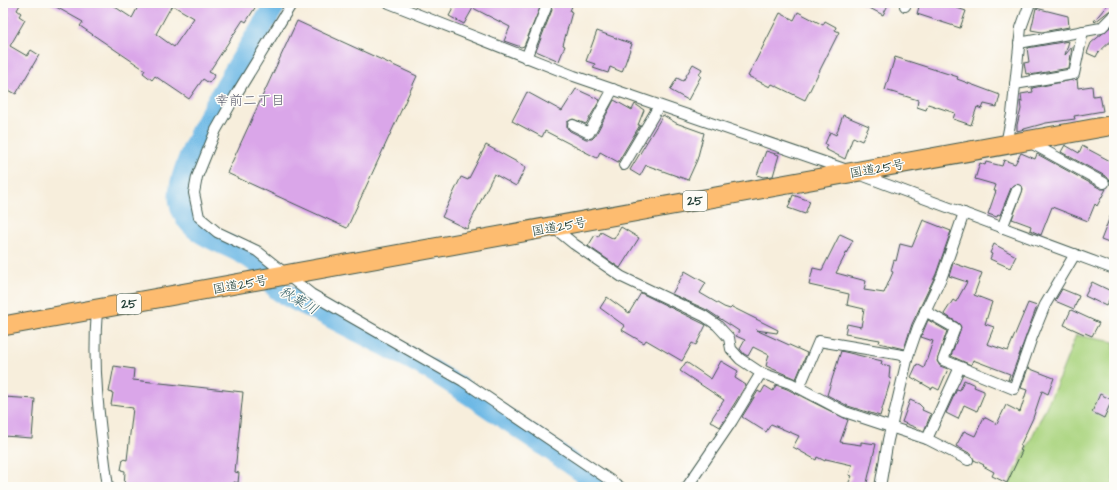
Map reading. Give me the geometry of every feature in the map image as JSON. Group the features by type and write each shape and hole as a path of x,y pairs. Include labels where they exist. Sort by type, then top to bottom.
{"highway":[{"name":"国道25号","path":"3,326 1114,125"}],"street":[{"path":"292,3 216,130 196,177 194,193 199,217 217,232 257,251 281,276 310,294 463,380 620,487"},
{"path":"389,3 403,5 526,58 613,90 853,172 1114,269"},
{"path":"1006,144 1015,84 1018,43 1021,28 1030,3"},
{"path":"526,58 546,8"},
{"path":"1018,43 1101,28 1113,16"},
{"path":"1015,84 1074,74 1083,31"},
{"path":"573,125 589,133 613,90"},
{"path":"624,165 659,106"},
{"path":"1027,141 1104,184"},
{"path":"1002,228 1017,190"},
{"path":"880,487 908,356 918,327 942,276 964,213"},
{"path":"553,227 574,244 622,277 690,309 717,325 729,338 731,349 740,359 761,373 799,388 846,412 926,438 968,460"},
{"path":"925,312 955,328 943,360 1014,389 1045,305 1075,254"},
{"path":"97,310 94,344 94,372 108,487"},
{"path":"799,388 819,341 908,356"},
{"path":"926,438 960,367"},
{"path":"687,487 732,421 761,373"}],"green space":[{"path":"1076,335 1114,342 1114,487 1008,487 1056,386"}],"building":[{"path":"3,3 21,3 17,10 21,13 19,16 25,20 10,46 27,56 31,50 39,55 16,94 3,87 3,24 7,17 3,15"},
{"path":"49,3 109,3 132,18 140,3 258,3 246,22 243,20 209,72 215,75 209,83 203,79 189,99 155,76 152,80 143,73 145,70 80,26 83,22","holes":["172,5 194,18 174,47 156,34"]},
{"path":"456,3 542,3 524,46 521,47 504,41 510,27 473,8 464,24 449,16"},
{"path":"550,3 569,3 568,5 572,6 570,11 572,12 563,45 565,46 559,61 536,51 552,10"},
{"path":"860,3 889,3 883,15"},
{"path":"920,3 942,3 966,11 960,28 917,14"},
{"path":"1109,3 1114,3 1114,10 1109,11 1095,22 1094,21"},
{"path":"1036,8 1068,16 1069,27 1042,32 1031,30"},
{"path":"798,12 823,25 825,21 836,27 835,30 839,32 805,100 772,84 770,87 748,76 780,13 794,20"},
{"path":"297,21 417,76 347,228 227,173"},
{"path":"1114,24 1114,38 1098,53 1096,57 1087,53 1091,43"},
{"path":"597,31 632,44 622,72 610,67 608,73 593,68 595,64 586,61"},
{"path":"1069,41 1065,55 1072,47 1069,68 1030,75 1030,73 1026,74 1024,63 1029,62 1027,48"},
{"path":"895,57 958,77 957,79 1000,95 997,107 984,104 982,109 977,107 971,125 953,119 955,113 928,104 926,110 917,107 918,100 885,90"},
{"path":"693,64 702,69 699,75 701,76 688,100 670,90 677,78 683,81"},
{"path":"1077,79 1078,88 1092,86 1093,96 1100,95 1103,111 1074,116 1075,119 1046,123 1017,131 1021,109 1020,101 1022,102 1021,94 1033,92 1032,88"},
{"path":"576,89 600,100 586,124 573,119 567,122 567,128 570,131 586,139 592,139 595,136 614,100 632,110 635,104 644,110 638,125 640,125 618,162 600,152 597,158 545,131 542,137 512,121 527,92 562,111"},
{"path":"663,115 676,123 704,133 697,160 688,180 646,165 640,176 630,170"},
{"path":"843,115 869,126 862,141 853,137 845,159 825,149 827,145 825,144 830,132 836,135"},
{"path":"486,145 526,167 516,186 494,174 467,229 442,217 461,177 468,180"},
{"path":"1065,145 1079,153 1082,146 1114,163 1114,174 1110,181 1107,177 1061,152"},
{"path":"766,151 779,155 773,176 763,177 757,175"},
{"path":"1021,153 1035,159 1037,154 1101,189 1106,189 1097,206 1095,204 1088,221 1052,207 1041,235 1030,230 1031,226 1012,219 1023,189 1022,186 1016,184 1011,188 1000,215 998,214 997,217 988,214 996,191 994,191 996,185 975,179 980,163 985,165 986,162 1002,166 1004,160 1015,164"},
{"path":"793,195 810,201 805,214 788,208"},
{"path":"1114,209 1114,245 1101,240"},
{"path":"923,220 951,231 936,274 912,324 904,349 879,343 880,340 845,334 847,324 861,327 864,309 847,305 849,294 809,285 813,268 822,270 840,234 853,240 836,273 866,281 864,290 884,293 893,272 891,271 894,260 896,261 900,244 912,247"},
{"path":"621,227 639,238 620,268 588,246 595,235 598,237 601,232 614,239"},
{"path":"994,244 1016,256 1010,268 990,259 992,254 990,253"},
{"path":"953,263 982,273 974,295 992,302 985,324 994,327 987,344 1008,351 1028,303 1037,306 1010,380 1008,380 1010,374 973,360 971,365 951,356 961,327 958,323 944,314 953,300 956,302 967,282 949,276"},
{"path":"685,271 706,283 700,293 724,307 730,309 732,307 778,330 777,333 756,330 807,353 796,379 766,366 769,355 753,347 748,356 744,354 740,349 745,340 736,336 739,331 707,310 672,294"},
{"path":"1092,282 1113,292 1106,306 1085,296"},
{"path":"1062,289 1079,296 1074,309 1055,301"},
{"path":"641,293 706,325 696,345 692,343 682,361 646,340 644,343 622,330 625,326 600,308 607,297 629,313"},
{"path":"1071,310 1099,323 1092,336 1064,325"},
{"path":"928,320 947,331 937,361 940,366 948,369 939,390 933,387 932,389 911,377 917,364 924,368 933,341 921,337"},
{"path":"841,351 882,361 881,364 890,366 889,378 891,379 880,416 848,406 827,395"},
{"path":"721,361 738,371 735,378 746,385 720,427 710,421 724,400 680,371 686,362 711,379"},
{"path":"114,366 134,369 133,380 243,392 235,472 239,473 238,483 234,482 233,487 212,485 211,487 124,487 125,471 121,470 123,459 127,460 133,408 111,405 113,393 109,392"},
{"path":"1028,368 1054,378 1048,394 1042,391 1033,418 1020,446 1022,447 1020,450 1022,451 1007,483 992,476 994,472 974,460 971,454 956,446 964,431 975,436 984,417 997,424 1006,405 1020,412 1027,390 1021,388"},
{"path":"964,380 975,385 974,387 984,391 984,394 977,411 964,405 958,419 946,413 957,389 960,390"},
{"path":"776,385 787,389 848,420 840,442 861,445 861,442 876,444 866,487 855,487 848,484 852,476 849,475 852,465 826,459 825,461 817,457 816,460 793,447 799,436 771,424 766,432 742,417 758,391 761,393 765,386 773,391"},
{"path":"1100,394 1112,400 1104,418 1092,412"},
{"path":"4,397 35,399 32,438 3,436"},
{"path":"910,400 919,404 923,408 922,410 931,414 924,431 902,422"}],"waterway":[{"name":"秋葉川","path":"276,3 234,72 201,132 181,184 180,202 185,215 192,225 201,232 235,249 256,262 275,286 283,293 431,370 605,487"}],"district":[{"name":"幸前二丁目","path":"250,100"}]}
